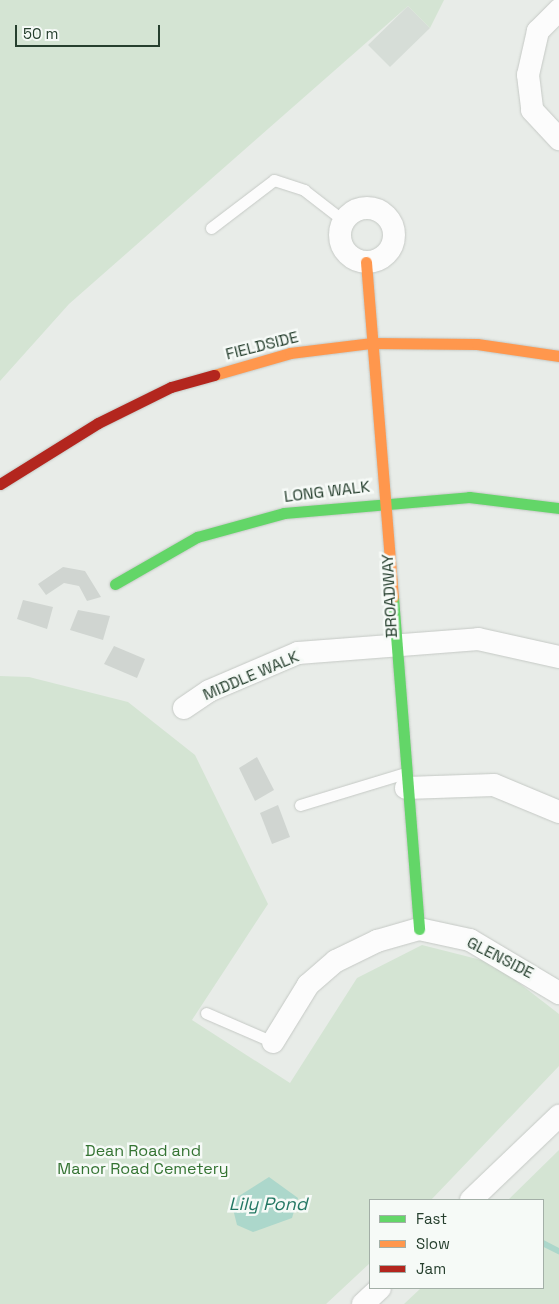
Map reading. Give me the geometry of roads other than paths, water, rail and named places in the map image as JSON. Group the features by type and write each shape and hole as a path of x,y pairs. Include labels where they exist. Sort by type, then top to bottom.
{"street":[{"path":"559,10 538,31 528,75 532,110 559,139"},
{"path":"371,208 391,223 390,250 366,262 343,247 344,221 356,210 371,208"},
{"name":"BROADWAY","path":"366,262 385,501 393,643 419,929"},
{"name":"FIELDSIDE","path":"0,484 98,424 172,387 290,353 372,343 477,344 559,356"},
{"name":"LONG WALK","path":"115,584 197,537 284,513 385,501 469,497 559,508"},
{"name":"MIDDLE WALK","path":"184,708 209,691 298,653 393,643 478,640 559,657"},
{"path":"405,780 494,785 559,812"},
{"path":"273,1042 308,985 336,961 419,929"},
{"name":"GLENSIDE","path":"419,929 470,940 559,993"},
{"path":"472,1199 559,1116"},
{"path":"363,1304 379,1289"}],"lane":[{"path":"211,228 274,180 304,190 344,221"},
{"path":"300,805 405,780"},
{"path":"206,1013 273,1042"}],"water":[{"name":"Lily Pond","path":"269,1177 298,1198 292,1218 253,1232 237,1225 231,1201"}],"waterway":[{"path":"544,1244 559,1251"}],"park label":[{"name":"Dean Road and Manor Road Cemetery","path":"143,1160"}]}
